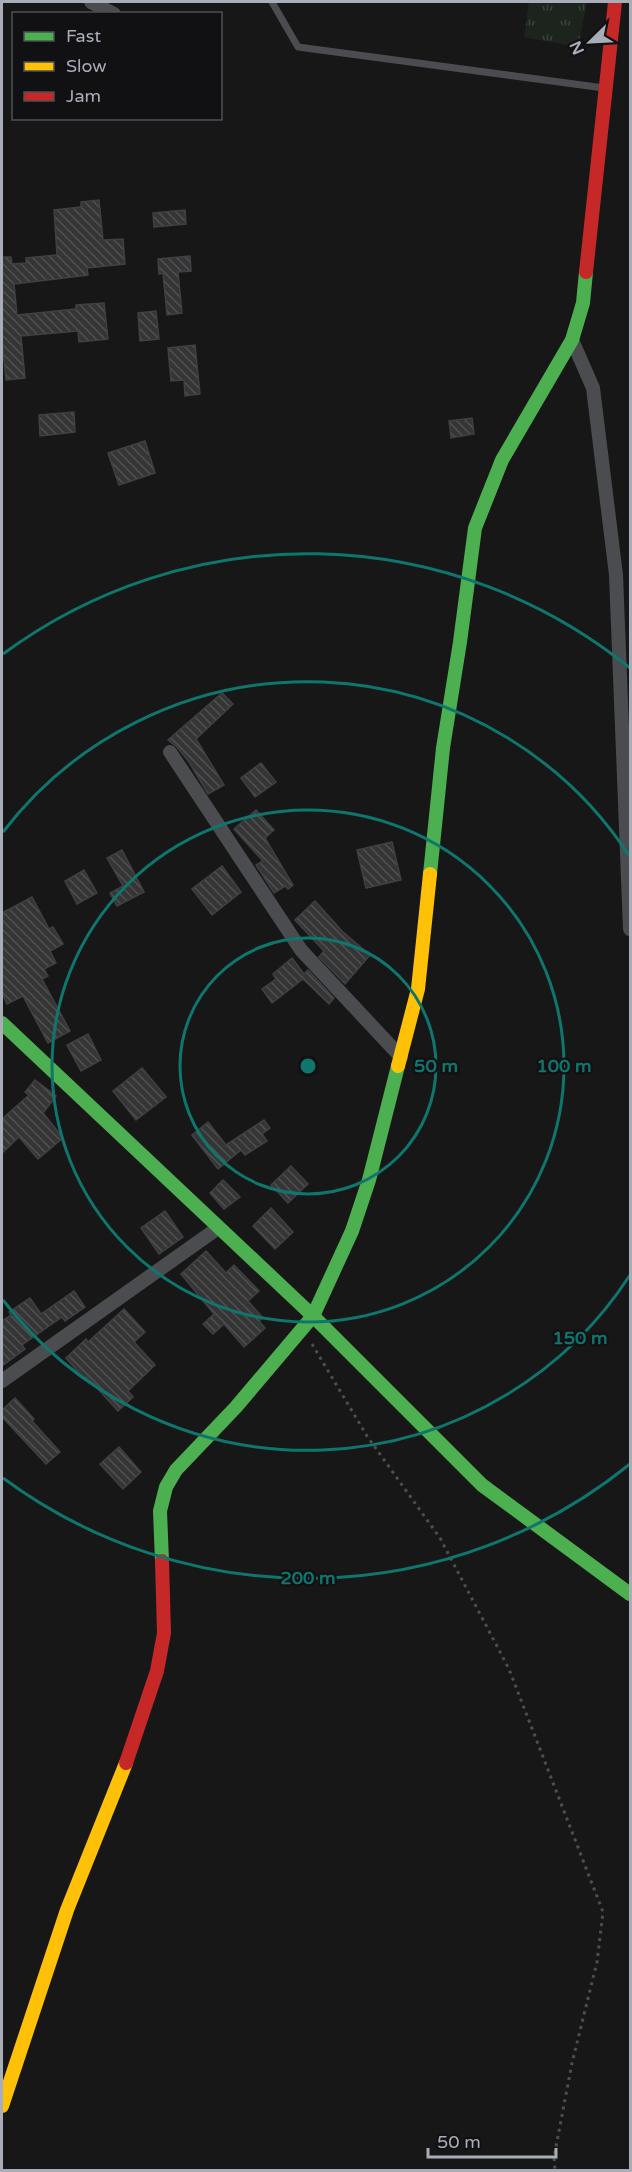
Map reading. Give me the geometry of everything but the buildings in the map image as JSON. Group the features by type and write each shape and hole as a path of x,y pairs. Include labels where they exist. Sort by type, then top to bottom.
{"street":[{"path":"91,2 110,12"},
{"path":"2,2106 67,1910 128,1758 157,1671 164,1633 160,1511 166,1487 176,1470 236,1407 313,1316 352,1231 369,1180 418,988 443,748 475,528 502,460 572,340 583,303 615,2"},
{"path":"572,340 594,388 616,575 630,929"},
{"path":"170,752 301,950 401,1057"},
{"path":"2,1023 313,1316 482,1485 630,1594"},
{"path":"2,1380 218,1228"}],"lane":[{"path":"272,2 298,46 606,88"}],"path":[{"path":"313,1316 308,1337 367,1436 440,1538 509,1669 603,1912 597,1962 572,2063 554,2157 555,2170"}],"green space":[{"path":"529,2 587,2 578,47 524,37"}],"traffic: fast":[{"path":"430,874 443,748 475,528 502,460 572,340 583,303 586,272"},
{"path":"2,1023 313,1316 482,1485 630,1594"},
{"path":"162,1561 160,1511 166,1487 176,1470 236,1407 313,1316 352,1231 369,1180 398,1066"}],"traffic: slow":[{"path":"398,1066 418,989 430,874"},
{"path":"2,2106 67,1910 126,1763"}],"traffic: jam":[{"path":"586,272 615,2"},
{"path":"126,1763 157,1671 164,1633 162,1561"}]}
